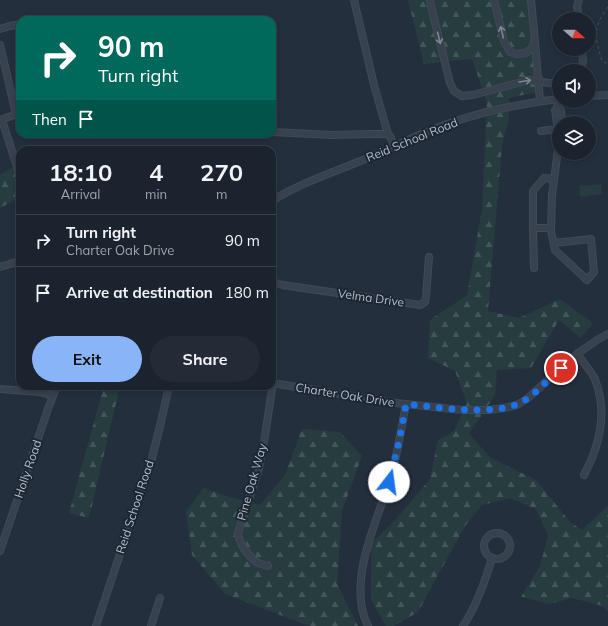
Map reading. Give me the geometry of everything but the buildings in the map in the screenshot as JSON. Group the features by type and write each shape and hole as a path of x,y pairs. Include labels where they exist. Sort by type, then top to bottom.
{"street":[{"path":"354,0 374,85 388,134 394,147"},
{"path":"430,0 450,83 454,91 462,96 473,95 529,80 552,84"},
{"path":"494,0 504,41 510,52 518,54 526,53 531,49 535,41"},
{"path":"531,0 540,101"},
{"path":"578,12 577,6 579,0"},
{"path":"0,29 16,25"},
{"path":"0,45 16,106"},
{"path":"596,96 608,95"},
{"name":"Reid School Road","path":"276,199 298,187 424,133 500,108 552,100"},
{"path":"16,115 1,120 16,164"},
{"path":"541,131 552,130"},
{"path":"276,132 332,135 388,134"},
{"path":"554,243 591,239 594,272 587,280 555,250 551,228 552,195 557,160"},
{"path":"534,268 533,191 544,178 554,179"},
{"path":"533,228 551,228"},
{"name":"Velma Drive","path":"276,283 420,305 425,302 426,297 429,257"},
{"path":"0,267 16,262"},
{"name":"Charter Oak Drive","path":"276,384 406,404 462,410 489,410 511,407 528,398 578,354 608,334"},
{"path":"578,354 597,384 602,407 600,440 584,475"},
{"path":"0,389 40,392 53,396"},
{"name":"Holly Road","path":"0,549 55,390"},
{"name":"Reid School Road","path":"96,626 152,458 168,390"},
{"name":"Pine Oak Way","path":"268,566 259,563 252,558 241,544 238,533 259,468 271,390"},
{"path":"368,626 363,615 361,602 362,569 369,540 392,470 406,404"},
{"path":"493,534 502,534 510,541 509,551 502,558 492,558 486,551 485,544 487,538 493,534"},
{"path":"463,626 474,608 482,590 492,558"},
{"path":"151,626 160,598"}],"path":[{"path":"608,7 601,15 596,30 602,61 608,64"}],"green space":[{"path":"408,0 528,0 537,92 509,98 509,117 502,145 488,311 519,318 560,299 593,323 581,338 559,320 531,368 497,370 495,395 469,434 491,458 536,480 570,522 582,530 608,506 608,612 603,606 572,598 549,604 521,597 540,566 548,536 536,509 510,498 482,505 465,526 418,612 394,626 386,626 371,600 371,544 397,518 430,479 438,440 454,431 467,403 455,371 428,358 430,320 467,295 482,209 487,103 472,59 424,64"},
{"path":"16,165 16,199 0,208 0,175"},
{"path":"601,184 602,194 580,197 579,186"},
{"path":"103,390 119,390 89,518 69,513"},
{"path":"302,429 340,432 362,456 342,511 337,584 358,626 309,626 225,594 192,555 186,512 203,488 260,505 285,475"}],"route":[{"path":"389,482 399,442 406,404 462,410 489,410 511,407 521,403 532,395 561,368"}]}
